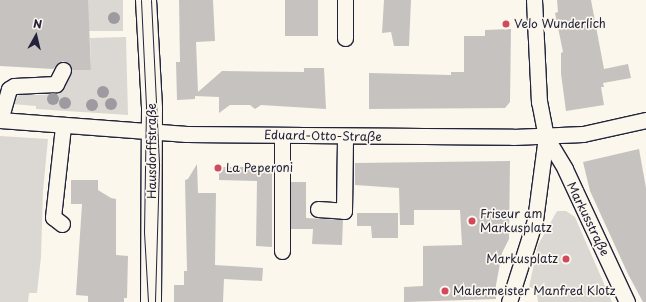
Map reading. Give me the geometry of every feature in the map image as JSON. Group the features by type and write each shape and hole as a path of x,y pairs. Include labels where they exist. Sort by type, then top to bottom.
{"main road":[{"name":"Hausdorffstraße","path":"146,0 152,132 151,302"}],"street":[{"path":"345,0 346,38"},
{"path":"509,302 535,220 546,137 539,102 534,0"},
{"path":"0,120 9,89 14,86 56,84 63,70"},
{"name":"Eduard-Otto-Straße","path":"0,120 152,132 282,136 546,137 583,134 646,120"},
{"path":"62,224 53,217 63,126"},
{"path":"282,136 282,251"},
{"path":"318,209 344,211 344,136"},
{"name":"Markusstraße","path":"546,137 565,169 627,302"}],"shaded area":[{"path":"88,0 123,0 123,31 88,31"},
{"path":"126,37 128,115 36,109 36,106 12,104 19,95 45,95 57,91 66,82 69,70 91,70 90,38"},
{"path":"0,136 48,139 43,191 41,257 37,293 29,293 28,302 0,302"},
{"name":"Markusplatz","path":"557,211 566,211 575,217 612,302 538,302 536,289 529,287 538,245"}],"building":[{"path":"0,0 88,0 91,70 72,70 70,65 63,61 53,69 0,66"},
{"path":"179,0 213,0 215,41 196,42 198,92 222,71 304,72 304,68 324,68 326,109 261,105 255,109 250,105 230,105 219,113 219,97 195,96 195,99 177,100 176,62 180,62"},
{"path":"285,0 318,0 318,36 285,36"},
{"path":"384,0 411,0 409,46 394,46 391,32 382,33"},
{"path":"557,0 591,0 604,69 628,64 631,78 603,83 604,87 601,87 604,105 566,111 561,74 561,53 563,52 555,13 558,12"},
{"path":"511,29 510,102 505,108 369,109 369,73 451,75 451,72 464,72 464,36 485,36 485,30"},
{"path":"639,149 646,188 646,302 643,302 628,274 590,191 583,162"},
{"path":"510,161 509,239 502,253 496,285 496,299 404,302 404,287 423,286 423,246 462,245 460,210 414,210 414,225 400,225 399,188 355,185 355,163"},
{"path":"197,164 198,193 216,193 215,265 263,268 262,281 224,279 223,302 174,302 174,285 184,285 184,271 187,271 185,180 188,179"},
{"path":"219,167 272,167 272,247 256,246 257,181 219,180"},
{"path":"71,180 98,180 98,190 111,198 116,199 116,255 128,256 127,298 124,298 124,302 88,302 88,296 76,295 82,204 71,204"},
{"path":"291,182 306,182 306,218 343,220 342,245 312,244 313,229 291,229"},
{"path":"357,213 398,213 398,238 372,238 371,226 357,226"}],"tram line":[{"path":"141,0 146,106 144,232 148,302"},
{"path":"151,0 159,166 155,302"}],"place":[{"name":"Velo Wunderlich","path":"506,24"},
{"name":"La Peperoni","path":"218,168"},
{"name":"Friseur am Markusplatz","path":"472,221"},
{"name":"Markusplatz","path":"566,259"},
{"name":"Malermeister Manfred Klotz","path":"445,291"}]}
